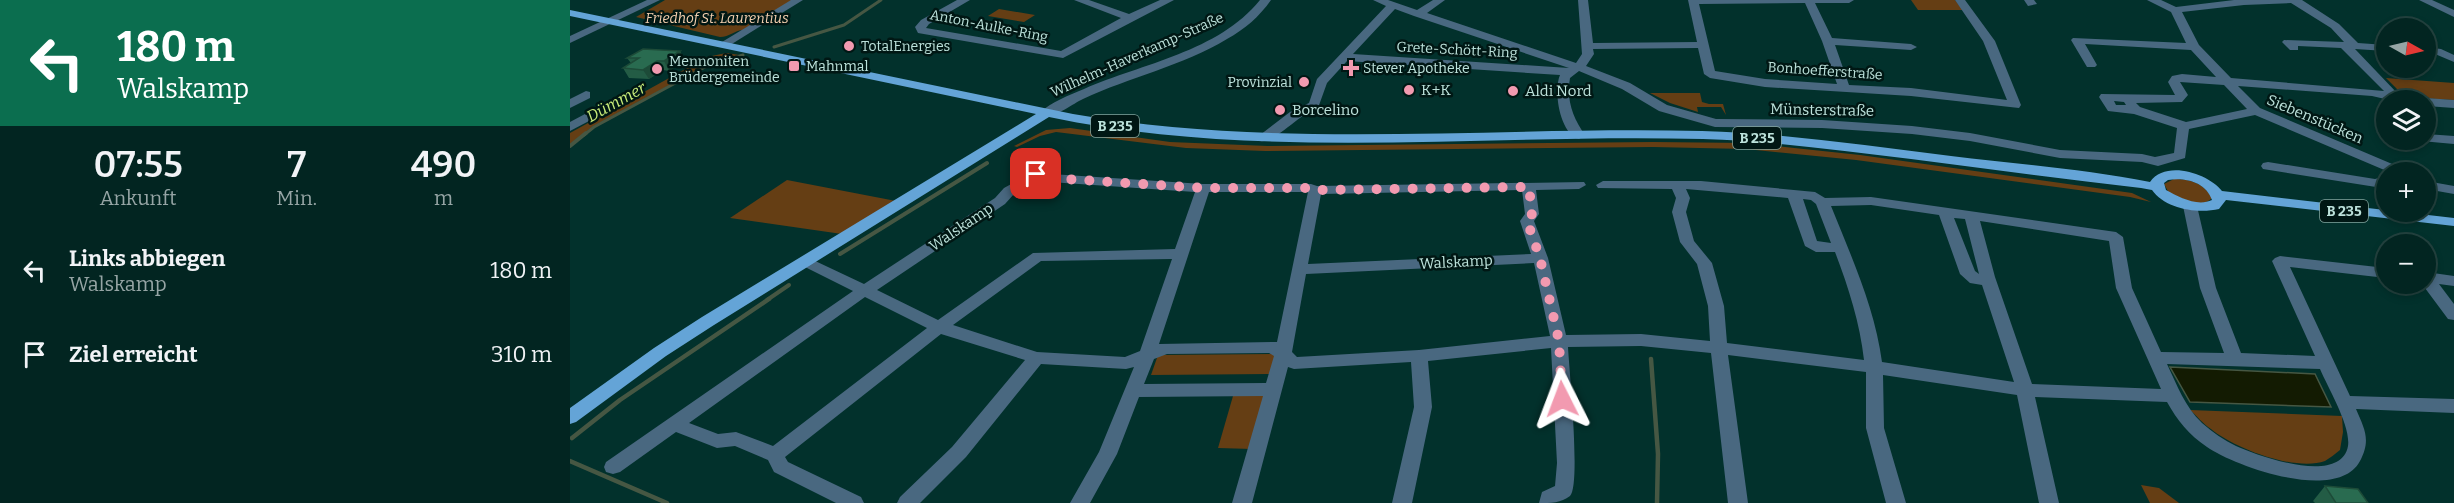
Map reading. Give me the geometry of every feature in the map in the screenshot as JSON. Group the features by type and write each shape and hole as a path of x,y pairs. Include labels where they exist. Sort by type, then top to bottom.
{"main road":[{"name":"B 235","path":"570,14 1046,112 1145,130 1264,138 1575,130 1795,141 2157,187 2169,198 2190,206"},
{"path":"570,417 660,352 1046,112"},
{"name":"B 235","path":"2171,175 2199,180 2218,195 2454,222"},
{"path":"2157,187 2157,181 2171,175"},
{"path":"2190,206 2214,206 2219,201 2218,195"}],"street":[{"path":"570,40 655,0"},
{"path":"723,45 798,0"},
{"name":"Anton-Aulke-Ring","path":"965,0 925,22 921,31 1063,55 1130,18 1169,0"},
{"path":"1079,0 1130,18"},
{"name":"Wilhelm-Haverkamp-Straße","path":"1046,112 1086,92 1206,44 1247,20 1266,0"},
{"name":"Münsterstraße","path":"1378,0 1626,86 1664,108 1715,123 1822,124 1912,130 1970,136 2060,154 2142,158 2158,162"},
{"path":"1418,14 1440,0"},
{"path":"1575,130 1562,86 1564,77 1587,59 1582,0"},
{"path":"1693,0 1849,0"},
{"name":"Bonhoefferstraße","path":"1693,0 1704,45 1707,69 1714,76 1765,83 1911,92 2015,105 1989,41 1960,0"},
{"path":"2152,0 2175,10 2253,1 2296,0 2335,26 2388,90"},
{"path":"2424,0 2454,14"},
{"path":"1809,1 1828,41 1844,88"},
{"path":"1264,138 1279,129 1296,111 1314,105 1321,82 1393,5"},
{"name":"Siebenstücken","path":"2175,10 2194,46 2256,111 2376,163"},
{"path":"2091,65 2077,40 2194,46"},
{"path":"1828,41 1911,47"},
{"path":"2294,48 2288,42 2376,47"},
{"path":"1587,46 1704,45"},
{"path":"2436,51 2454,59"},
{"name":"Grete-Schött-Ring","path":"1344,57 1573,69"},
{"path":"2256,111 2185,126 2131,104 2178,99 2182,95 2174,82 2176,79 2372,92 2376,94"},
{"path":"570,104 586,95"},
{"path":"2436,103 2454,104"},
{"path":"570,116 585,118 570,127"},
{"path":"2171,175 2158,162 2161,159 2178,158 2182,130 2185,126"},
{"path":"2436,139 2454,140"},
{"path":"2268,166 2376,183"},
{"name":"Walskamp","path":"613,467 1036,174 1050,178 1203,188 1311,188 1315,190 1579,185"},
{"path":"1677,184 1683,198 1679,212 1687,242 1704,263 1716,306 1738,503"},
{"path":"1603,185 1677,184 1815,196 1822,202 1853,280 1871,344 1874,367 1875,428 1896,503"},
{"path":"1529,187 1532,214 1527,221 1540,258 1559,341 1565,481 1564,490 1550,498 1549,503"},
{"path":"1080,503 1108,454 1147,355 1203,188"},
{"path":"2436,188 2454,190"},
{"path":"1242,503 1282,354 1315,190"},
{"path":"1794,194 1810,243 1816,247 1840,248"},
{"path":"1822,202 1871,201 2116,237 2124,288 2154,358 2186,418 2223,447 2274,469 2305,474 2336,470 2347,464 2356,449 2356,432 2280,261 2376,272"},
{"path":"2190,206 2208,288 2235,358"},
{"path":"1945,212 1968,274 1975,279 1988,280"},
{"path":"1971,216 1978,235 1976,242 2025,390 2049,503"},
{"path":"1803,223 1831,223"},
{"path":"1955,240 1976,242"},
{"path":"775,455 939,327 1038,256 1180,254"},
{"name":"Walskamp","path":"1300,269 1540,258"},
{"path":"806,262 939,327 1037,358 1126,363 1165,348 1273,347 1294,363 1419,356 1559,341 1641,340 1874,367 2025,390 2173,396"},
{"path":"2436,279 2454,281"},
{"path":"2436,291 2452,311"},
{"path":"1402,503 1423,407 1419,356"},
{"path":"907,503 959,452 1037,358"},
{"path":"2154,358 2235,358 2325,363"},
{"path":"1131,392 1272,389"},
{"path":"2344,402 2454,406"},
{"path":"674,424 717,441 736,439 775,455 781,467 854,503"}],"green space":[{"name":"Friedhof St. Laurentius","path":"665,0 794,0 745,30 720,37 636,17"},
{"path":"1911,0 1955,0 1963,10 1918,10"},
{"path":"999,9 1035,15 1024,22 988,16"},
{"path":"726,53 740,55 703,67 592,127 570,144 570,133 707,57"},
{"path":"2386,78 2454,83 2454,100 2436,99 2436,90 2398,90"},
{"path":"1650,93 1700,93 1702,102 1723,104 1726,115 1721,107 1697,107 1698,112 1670,103"},
{"path":"1070,128 1170,142 1268,146 1747,143 1860,155 2132,193 2151,202 2130,197 1856,160 1746,149 1653,147 1265,151 1186,148 1056,132 1040,136 1017,147 1014,146 1046,130"},
{"path":"2174,179 2196,183 2212,198 2197,203 2169,193 2164,184"},
{"path":"787,180 896,201 842,234 730,218"},
{"path":"1273,354 1275,356 1270,374 1151,375 1158,355"},
{"path":"1233,396 1266,396 1252,449 1218,448"},
{"path":"2190,410 2342,416 2343,432 2340,450 2325,461 2312,464 2282,461 2234,444 2208,427"},
{"path":"2141,485 2159,488 2179,503 2150,503"}],"shaded area":[{"path":"2170,367 2315,374 2331,407 2190,402"}],"building":[{"path":"643,49 680,51 643,70 623,68 639,58 627,58"},
{"path":"2325,486 2358,489 2368,503 2336,503"}],"waterway":[{"name":"Dümmer","path":"774,47 844,25 881,0"},
{"name":"Dümmer","path":"584,135 594,127 705,67 743,55"},
{"name":"Dümmer","path":"570,146 586,133"},
{"path":"840,254 987,163"},
{"path":"767,300 789,285"},
{"path":"572,438 620,400 769,299"},
{"path":"1651,359 1658,454 1657,503"},
{"path":"570,461 667,503"}],"place":[{"name":"TotalEnergies","path":"849,46"},
{"name":"Mahnmal","path":"794,66"},
{"name":"Stever Apotheke","path":"1351,68"},
{"name":"Mennoniten Brüdergemeinde","path":"657,69"},
{"name":"Provinzial","path":"1304,82"},
{"name":"K+K","path":"1409,90"},
{"name":"Aldi Nord","path":"1513,91"},
{"name":"Borcelino","path":"1280,110"}],"route":[{"path":"1036,174 1050,178 1203,188 1311,188 1315,190 1529,187 1532,214 1527,221 1540,258 1559,341 1562,399"}]}
